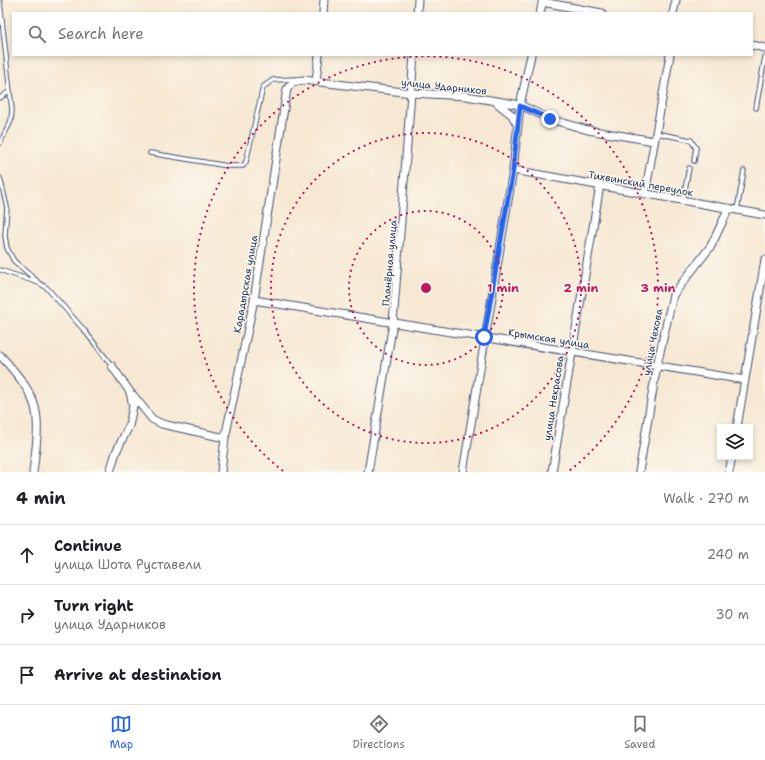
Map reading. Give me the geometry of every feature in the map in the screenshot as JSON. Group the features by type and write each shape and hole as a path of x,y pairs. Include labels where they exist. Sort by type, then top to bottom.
{"street":[{"path":"323,12 324,0"},
{"path":"417,12 418,0"},
{"path":"673,12 676,0"},
{"path":"540,12 542,1 597,12"},
{"path":"753,45 765,48"},
{"path":"316,81 319,56"},
{"name":"Планёрная улица","path":"368,472 393,323 414,56"},
{"path":"463,472 484,337 513,170 520,106 531,56"},
{"path":"645,194 670,56"},
{"name":"улица Ударников","path":"303,80 412,93 466,96 520,106 550,119 588,130 654,141"},
{"name":"Карадырская улица","path":"221,472 225,438 254,300 286,98 290,85 303,80"},
{"path":"494,101 504,107 512,115 518,126"},
{"name":"Тихвинский переулок","path":"513,170 765,215"},
{"name":"улица Некрасова","path":"552,472 571,351 600,185"},
{"name":"улица Чехова","path":"639,472 657,366 673,295 711,246 729,208"},
{"path":"738,424 765,260"},
{"name":"Крымская улица","path":"254,300 745,380"},
{"path":"0,355 26,386 37,409 38,438 33,472"},
{"path":"112,366 130,392 152,419 162,424 225,438"},
{"path":"110,472 116,452 129,426 133,406 130,392"},
{"path":"730,472 732,460"}],"lane":[{"path":"0,2 12,110 11,122 0,143"},
{"path":"756,108 765,57"},
{"path":"150,153 241,168 246,162 263,87 273,80 303,80"},
{"path":"0,98 10,91"},
{"path":"656,133 691,140 696,148 694,161"},
{"path":"684,200 689,168"},
{"path":"737,210 744,171"},
{"path":"0,178 7,207 4,236 14,261 47,288 84,330 112,366"},
{"path":"0,270 39,283"}],"route":[{"path":"484,337 513,170 520,106 550,119"}]}
